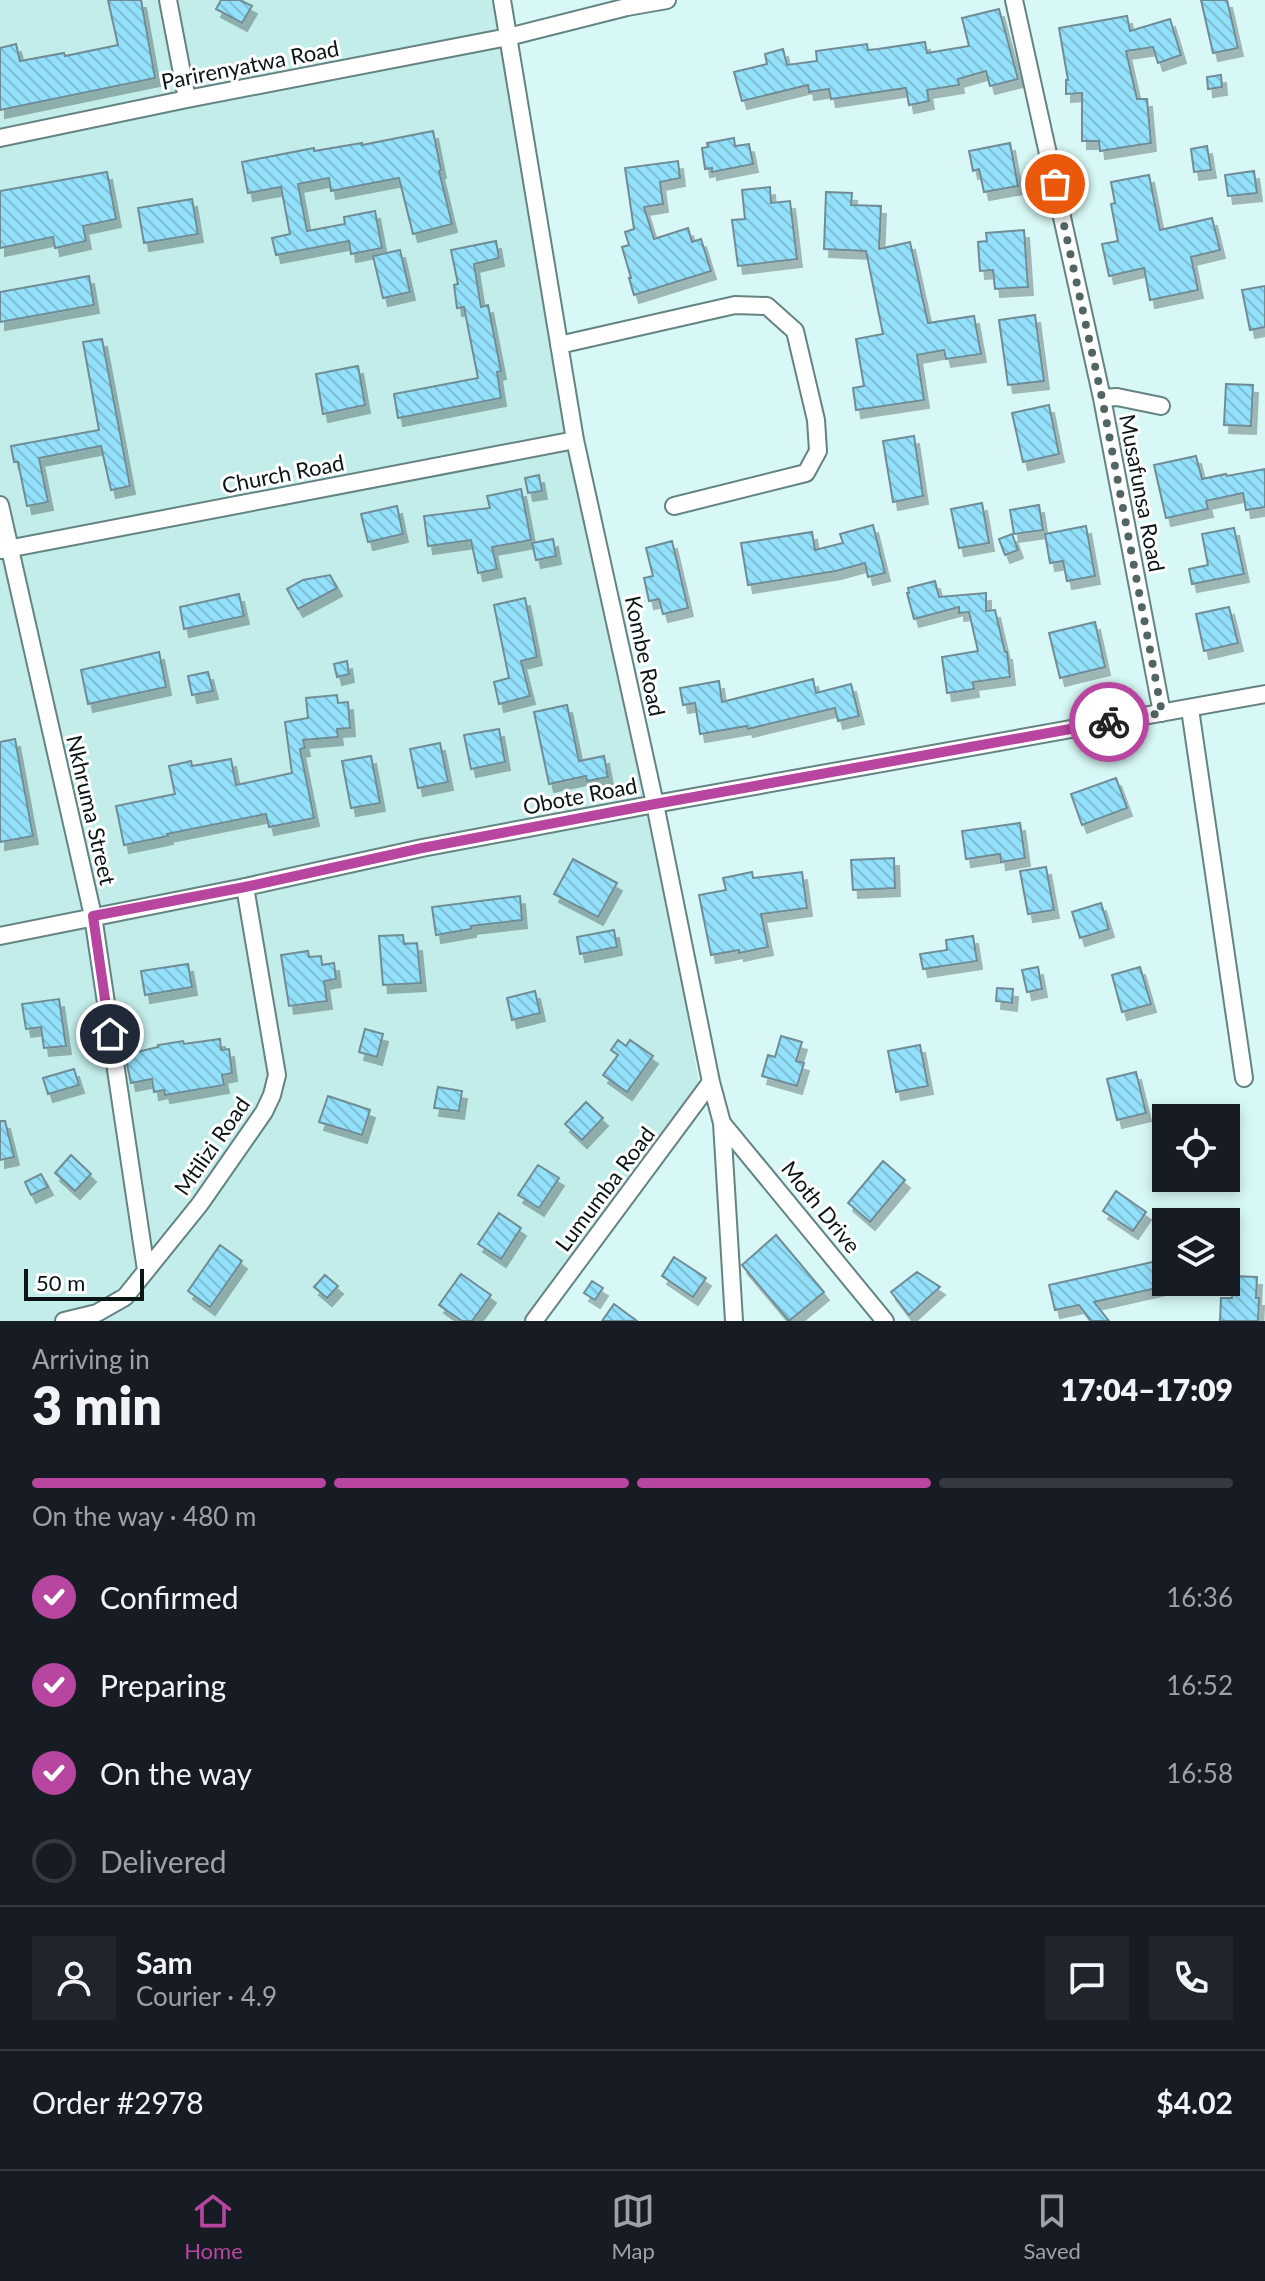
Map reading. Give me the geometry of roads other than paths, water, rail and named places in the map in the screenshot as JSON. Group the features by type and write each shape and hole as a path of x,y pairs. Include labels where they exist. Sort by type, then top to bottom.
{"street":[{"path":"168,0 187,99"},
{"name":"Kombe Road","path":"502,0 575,440 722,1123 734,1321"},
{"name":"Parirenyatwa Road","path":"0,138 508,37 667,0"},
{"name":"Musafunsa Road","path":"1014,0 1102,398 1162,713"},
{"path":"559,345 735,305 767,306 795,331 816,420 818,451 806,473 674,506"},
{"path":"1102,398 1117,397 1161,406"},
{"name":"Church Road","path":"5,550 575,440"},
{"name":"Nkhruma Street","path":"0,505 5,550 93,916 146,1270"},
{"name":"Obote Road","path":"0,936 422,848 1265,694"},
{"path":"1190,709 1244,1078"},
{"name":"Mtilizi Road","path":"64,1321 97,1313 125,1297 200,1204 264,1112 272,1095 277,1075 245,887"},
{"name":"Lumumba Road","path":"534,1321 711,1082"},
{"name":"Moth Drive","path":"722,1123 885,1321"}]}
